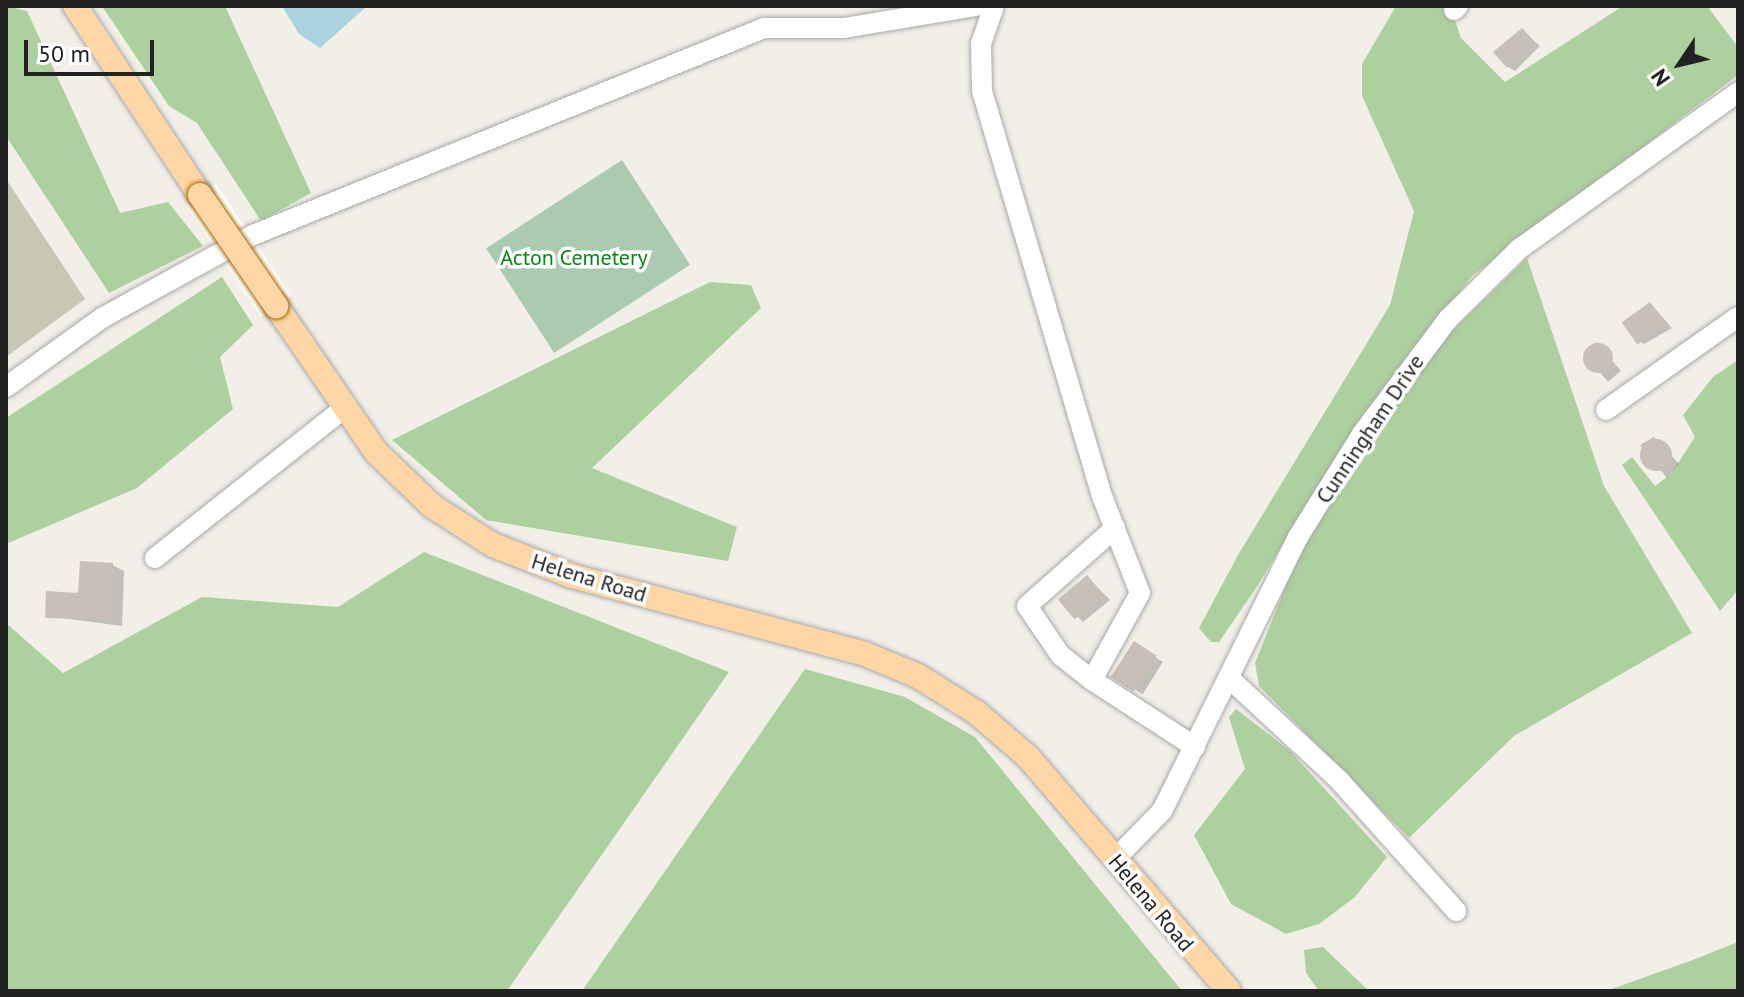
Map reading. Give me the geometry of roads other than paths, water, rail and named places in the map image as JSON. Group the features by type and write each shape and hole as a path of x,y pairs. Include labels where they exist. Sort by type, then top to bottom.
{"main road":[{"name":"Helena Road","path":"75,6 344,408 404,481 493,545 572,576 865,654 944,690 1028,757 1229,991"}],"street":[{"path":"6,387 102,318 253,235 764,28 899,23 976,6"},
{"path":"994,6 981,43 982,91 1115,528 1140,593 1092,680"},
{"name":"Cunningham Drive","path":"1115,859 1162,811 1343,461 1448,319 1519,249 1738,92"},
{"path":"1606,410 1738,317"},
{"path":"155,558 344,408"},
{"path":"1115,528 1027,606 1061,656 1092,680 1195,747"},
{"path":"1230,679 1339,780 1456,911"}],"water":[{"path":"282,6 367,6 320,48 299,34"}],"park label":[{"name":"Acton Cemetery","path":"574,258"}]}
